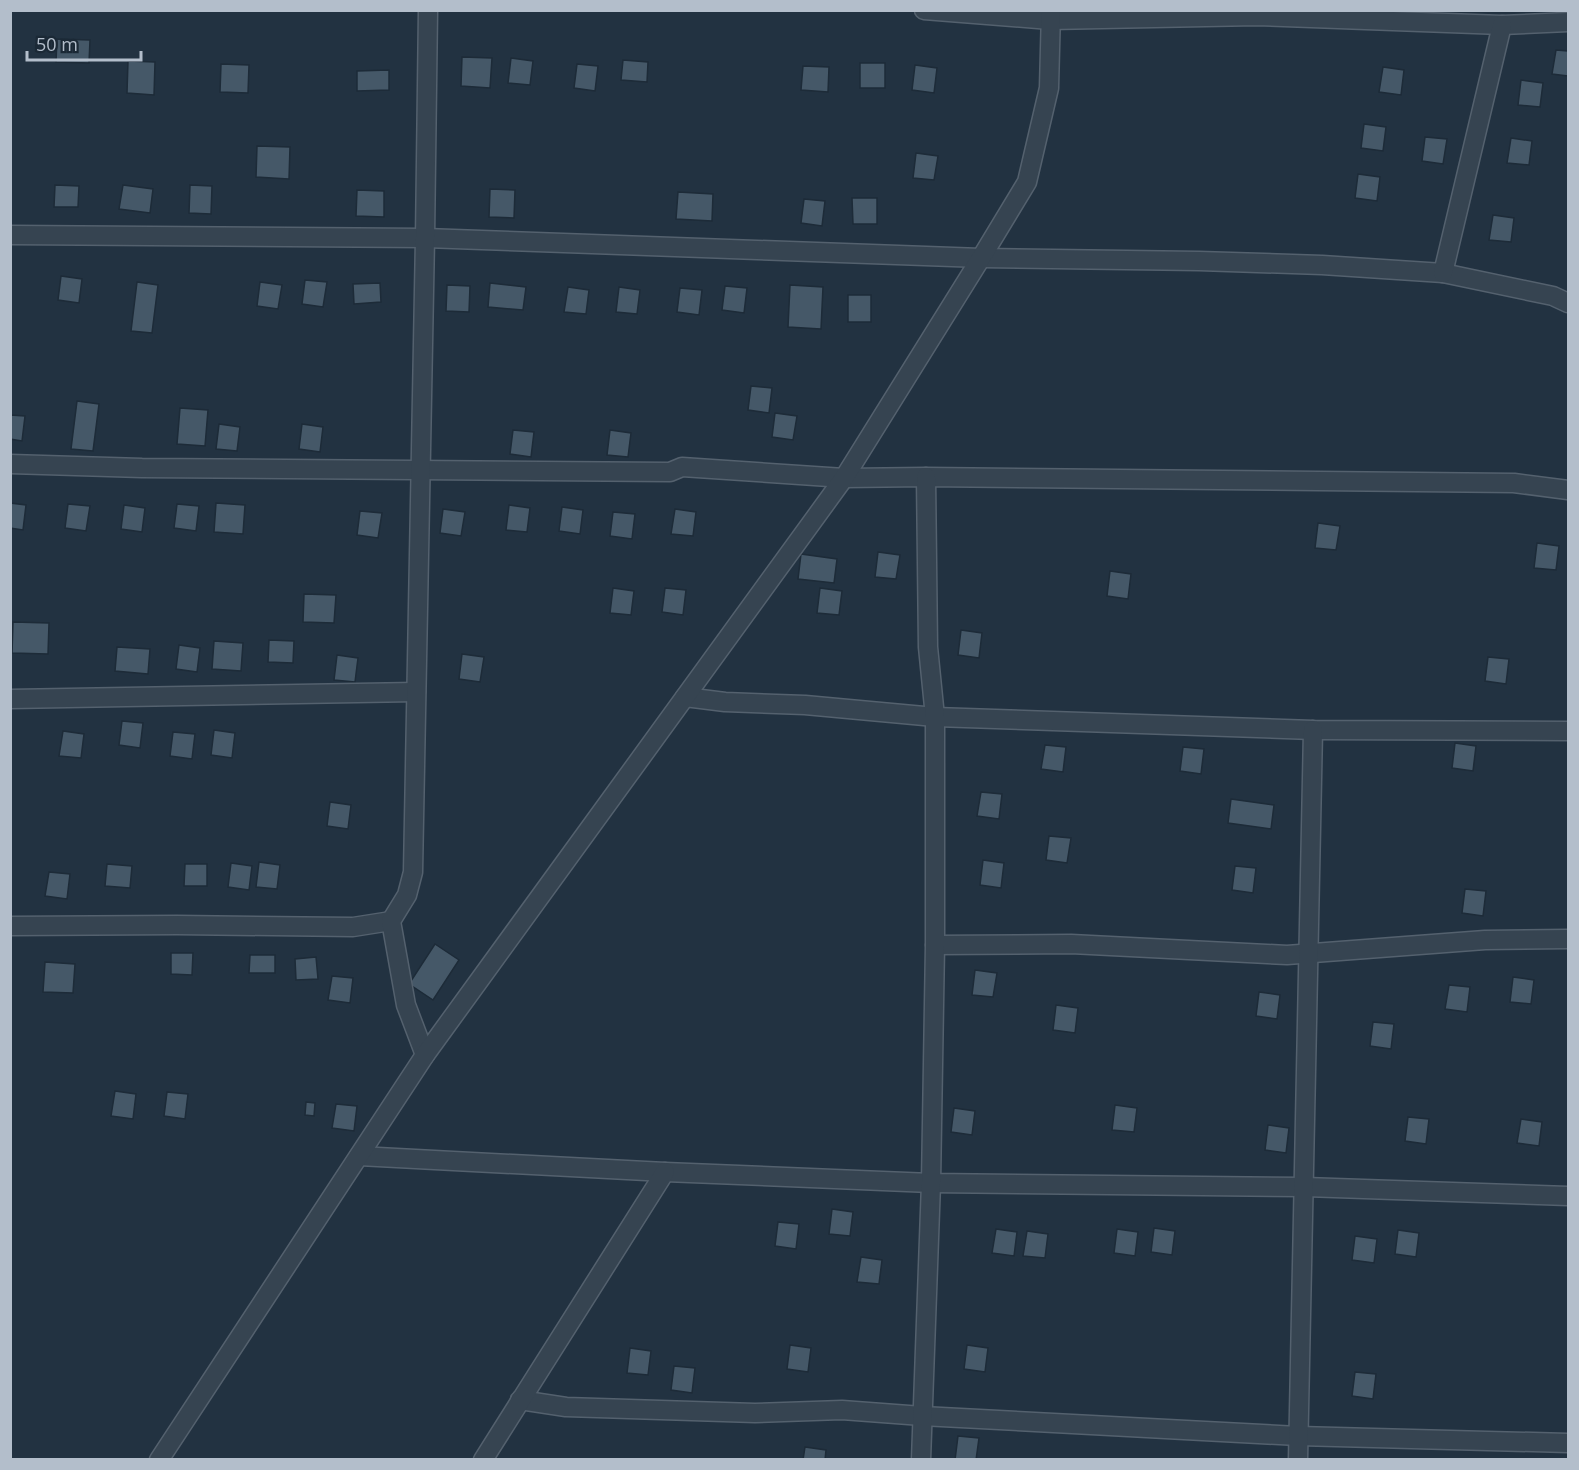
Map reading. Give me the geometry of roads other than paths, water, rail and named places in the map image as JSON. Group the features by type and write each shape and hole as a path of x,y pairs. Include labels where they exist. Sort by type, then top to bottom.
{"street":[{"path":"425,1055 406,1005 391,921 407,895 413,872 428,10"},
{"path":"924,10 1050,15 1257,16 1502,25 1569,22"},
{"path":"159,1460 425,1055 844,478 981,258 1027,182 1049,88 1050,15"},
{"path":"1443,273 1502,25"},
{"path":"10,236 425,238 981,258 1199,261 1322,266 1443,273 1553,296 1569,303"},
{"path":"10,464 421,471 670,472 682,467 844,478 1514,483 1569,490"},
{"path":"921,1460 931,1183 935,945 935,717 928,647 926,477"},
{"path":"14,696 416,692"},
{"path":"685,697 935,717 1313,730 1569,731"},
{"path":"1298,1460 1313,730"},
{"path":"10,926 353,927 391,921"},
{"path":"935,945 1071,944 1287,955 1485,940 1569,939"},
{"path":"359,1156 931,1183 1305,1187 1569,1196"},
{"path":"483,1460 665,1172"},
{"path":"520,1400 566,1407 755,1413 842,1410 1298,1436 1569,1443"}]}
